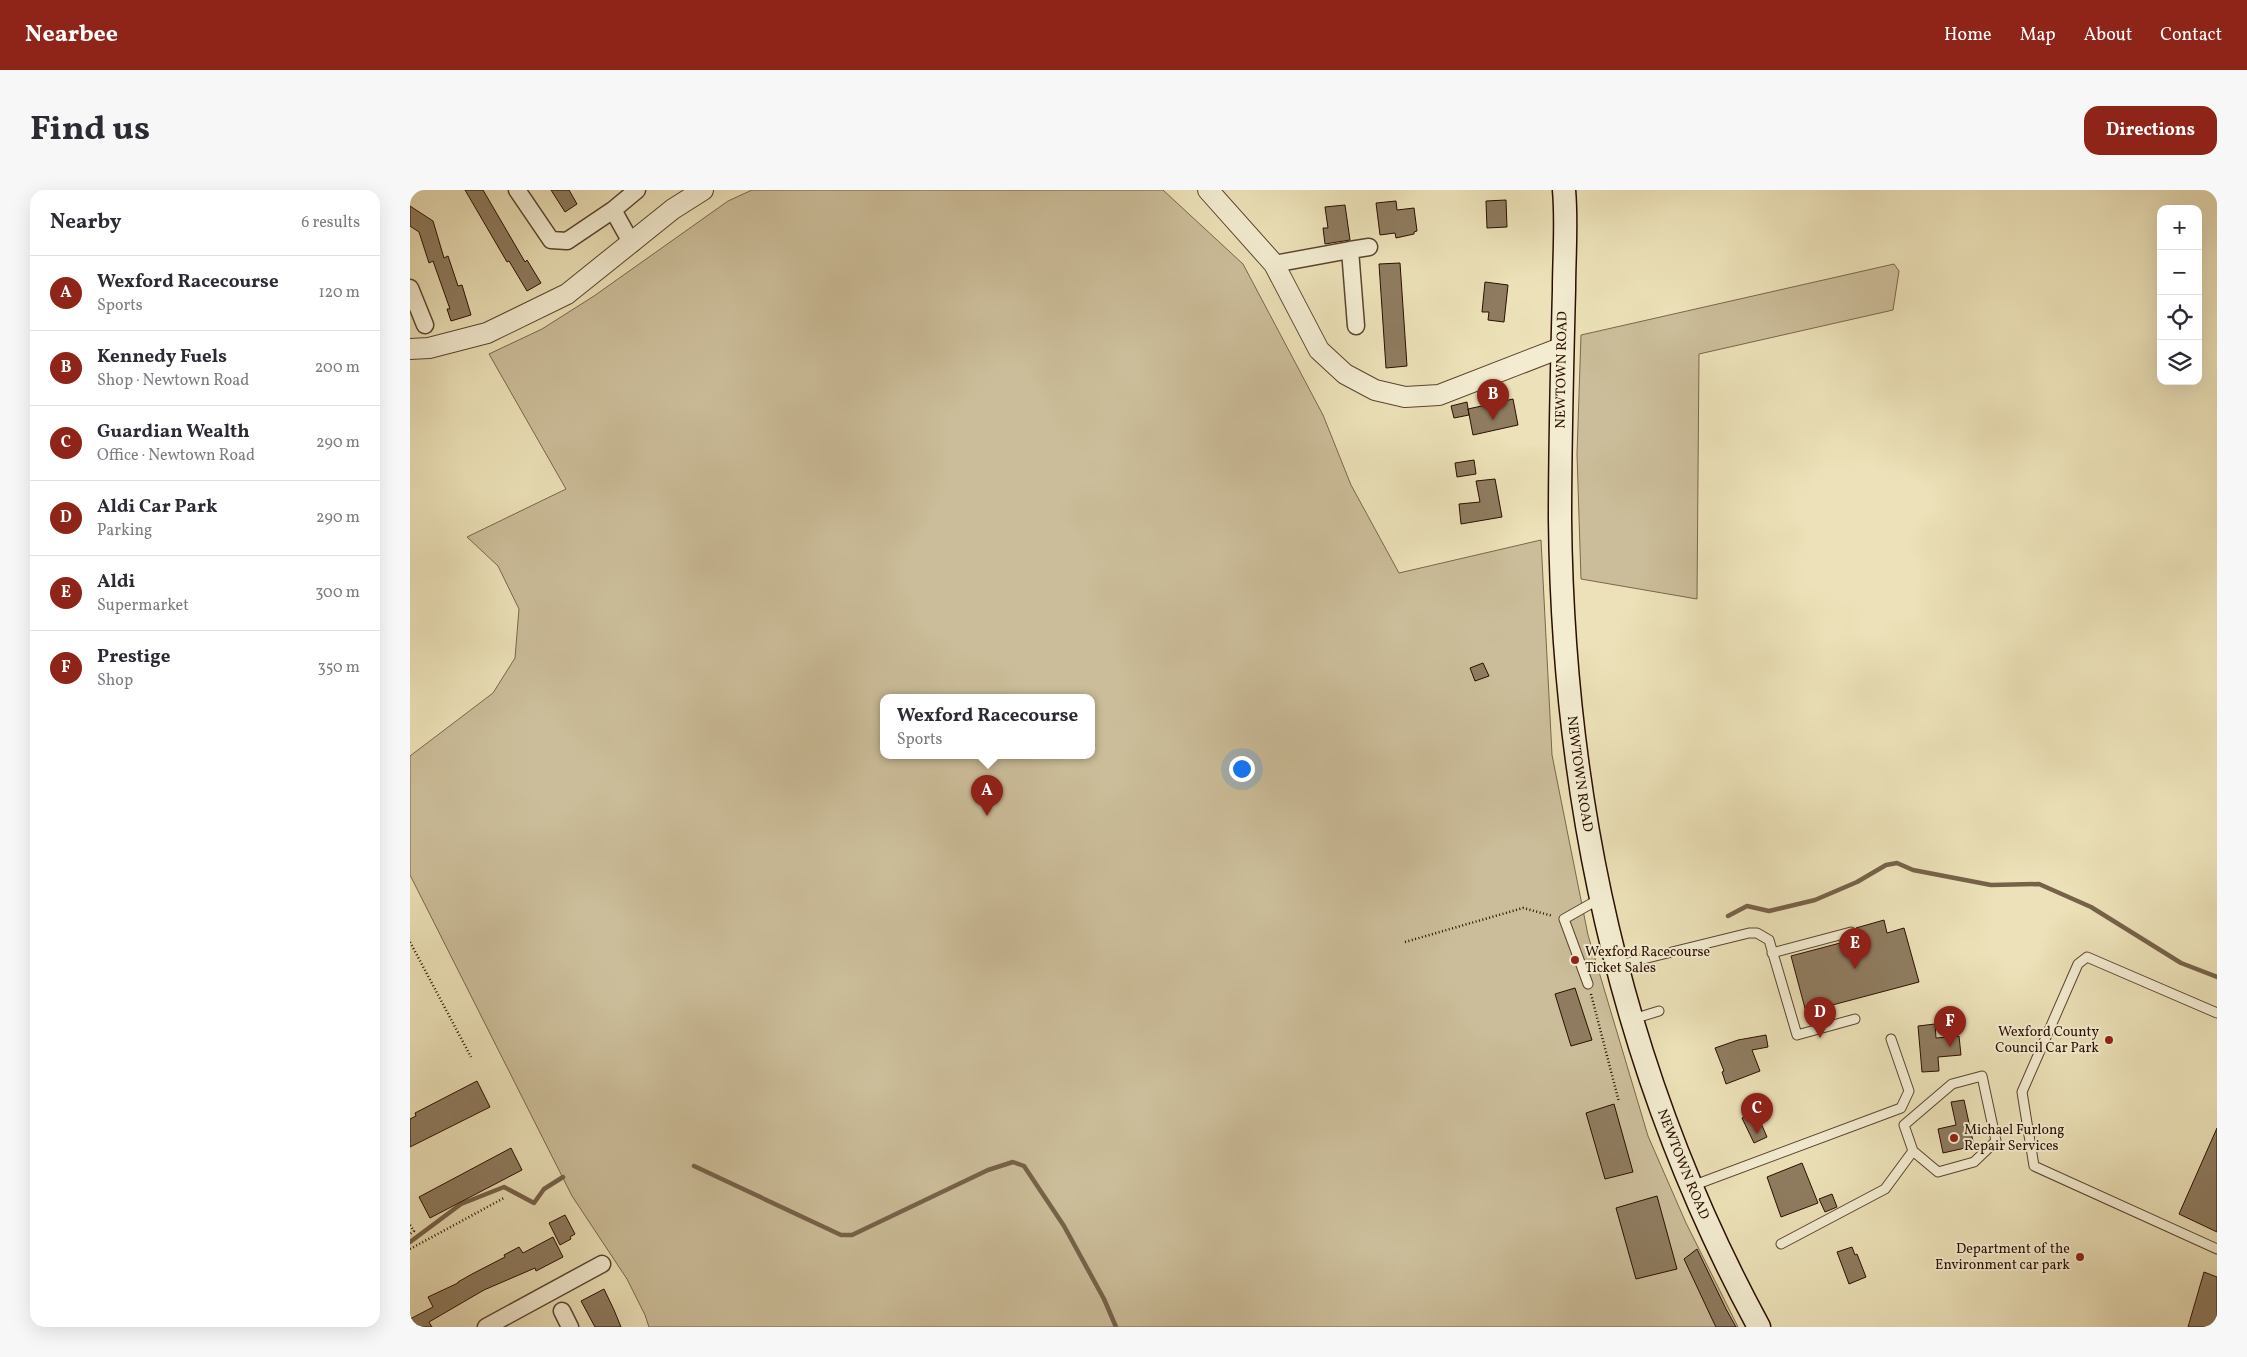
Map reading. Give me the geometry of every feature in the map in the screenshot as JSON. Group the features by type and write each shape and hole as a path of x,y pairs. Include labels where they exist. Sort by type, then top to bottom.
{"main road":[{"name":"NEWTOWN ROAD","path":"1564,190 1560,522 1569,704 1586,822 1616,966 1645,1066 1691,1186 1759,1327"}],"street":[{"path":"517,190 551,240 568,242 637,190"},
{"path":"410,349 430,348 487,333 567,294 632,244 673,209 703,190"},
{"path":"1208,190 1274,264 1319,350 1345,374 1375,390 1405,397 1439,395 1563,347"},
{"path":"612,210 632,244"},
{"path":"1274,264 1369,247"},
{"path":"1350,250 1356,326"},
{"path":"410,288 425,325"},
{"path":"486,1327 602,1264"},
{"path":"562,1311 570,1327"}],"lane":[{"path":"1588,984 1564,919 1601,898"},
{"path":"1772,953 1851,932"},
{"path":"1616,966 1750,933 1757,933 1769,940 1797,1035 1855,1019"},
{"path":"2217,1013 2087,957 2078,964 2022,1092 2034,1166 2217,1249"},
{"path":"1631,1020 1660,1011"},
{"path":"1691,1186 1901,1108 1909,1091 1891,1039"},
{"path":"1982,1076 1996,1141 1974,1162 1938,1172 1913,1151 1904,1125 1952,1084 1982,1076"},
{"path":"1781,1244 1885,1189 1913,1151"}],"path":[{"path":"1405,942 1523,908 1564,919"},
{"path":"410,942 470,1057"},
{"path":"1588,984 1619,1102"},
{"path":"410,1249 504,1198"},
{"path":"410,1225 414,1231 410,1234"}],"shaded area":[{"path":"752,190 1163,190 1243,264 1323,415 1351,485 1399,573 1541,540 1552,755 1588,935 1648,1136 1686,1223 1738,1327 649,1327 627,1279 572,1196 410,875 410,756 493,693 515,658 519,609 498,566 467,537 566,489 489,354 542,329 594,296 728,201"},
{"path":"1894,264 1899,271 1893,310 1699,354 1697,599 1581,579 1577,454 1581,335"}],"building":[{"path":"465,190 483,190 525,262 527,260 541,283 527,291 509,261 507,262"},
{"path":"551,190 569,190 577,204 565,212"},
{"path":"1506,200 1507,227 1487,228 1486,201"},
{"path":"1396,201 1397,210 1414,208 1417,231 1414,234 1396,238 1395,233 1380,235 1376,203"},
{"path":"1345,205 1350,240 1325,244 1323,228 1328,228 1325,207"},
{"path":"410,206 433,221 444,258 448,256 458,286 462,285 471,315 451,321 447,309 450,309 433,261 429,263 419,232 410,226"},
{"path":"1400,263 1407,366 1386,368 1379,264"},
{"path":"1485,282 1508,285 1504,322 1488,320 1489,312 1482,312"},
{"path":"1513,399 1518,425 1473,435 1468,409"},
{"path":"1467,402 1469,415 1454,418 1451,406"},
{"path":"1474,460 1476,474 1457,477 1455,463"},
{"path":"1495,479 1502,517 1461,524 1459,504 1480,502 1476,481"},
{"path":"1483,663 1489,676 1475,681 1470,668"},
{"path":"1884,920 1887,933 1904,928 1919,982 1806,1012 1791,956 1859,938 1856,928"},
{"path":"1575,988 1592,1040 1571,1046 1555,994"},
{"path":"1935,1024 1936,1038 1959,1036 1961,1055 1938,1057 1939,1071 1922,1072 1918,1026"},
{"path":"1766,1035 1768,1047 1752,1050 1760,1071 1726,1084 1722,1072 1724,1071 1715,1048 1738,1040"},
{"path":"477,1081 490,1107 410,1147 410,1119 416,1116 415,1113"},
{"path":"1964,1100 1974,1146 1943,1153 1938,1129 1956,1125 1951,1102"},
{"path":"1614,1104 1633,1172 1605,1179 1586,1113"},
{"path":"1756,1112 1767,1137 1754,1143 1742,1118"},
{"path":"2217,1128 2217,1232 2179,1214"},
{"path":"511,1148 522,1170 430,1218 419,1197"},
{"path":"1802,1163 1818,1203 1781,1217 1767,1177"},
{"path":"1832,1194 1837,1207 1825,1212 1819,1199"},
{"path":"1657,1196 1677,1269 1636,1279 1616,1208"},
{"path":"565,1215 575,1234 570,1237 571,1239 560,1245 549,1223"},
{"path":"553,1237 563,1257 536,1271 535,1268 484,1290 429,1322 432,1327 410,1327 410,1319 433,1307 428,1297 458,1283 519,1247 523,1253"},
{"path":"1852,1247 1855,1255 1857,1254 1866,1277 1849,1284 1837,1252"},
{"path":"1697,1249 1736,1327 1716,1327 1684,1259"},
{"path":"2204,1272 2217,1277 2217,1327 2188,1327"},
{"path":"604,1289 621,1327 595,1327 581,1301"}],"waterway":[{"path":"1728,916 1747,906 1769,911 1815,900 1857,882 1886,865 1897,863 1913,870 1991,885 2039,884 2091,907 2181,963 2217,977"},
{"path":"694,1166 841,1235 852,1235 988,1170 1013,1162 1024,1166 1064,1226 1104,1299 1116,1327"},
{"path":"410,1242 461,1204 504,1187 534,1203 544,1189 563,1177"}],"place":[{"name":"Kennedy Fuels","path":"1493,420"},
{"name":"Wexford Racecourse","path":"987,816"},
{"name":"Wexford Racecourse Ticket Sales","path":"1575,960"},
{"name":"Aldi","path":"1855,969"},
{"name":"Aldi Car Park","path":"1820,1038"},
{"name":"Wexford County Council Car Park","path":"2109,1040"},
{"name":"Prestige","path":"1950,1047"},
{"name":"Guardian Wealth","path":"1757,1134"},
{"name":"Michael Furlong Repair Services","path":"1954,1138"},
{"name":"Department of the Environment car park","path":"2080,1257"}]}
